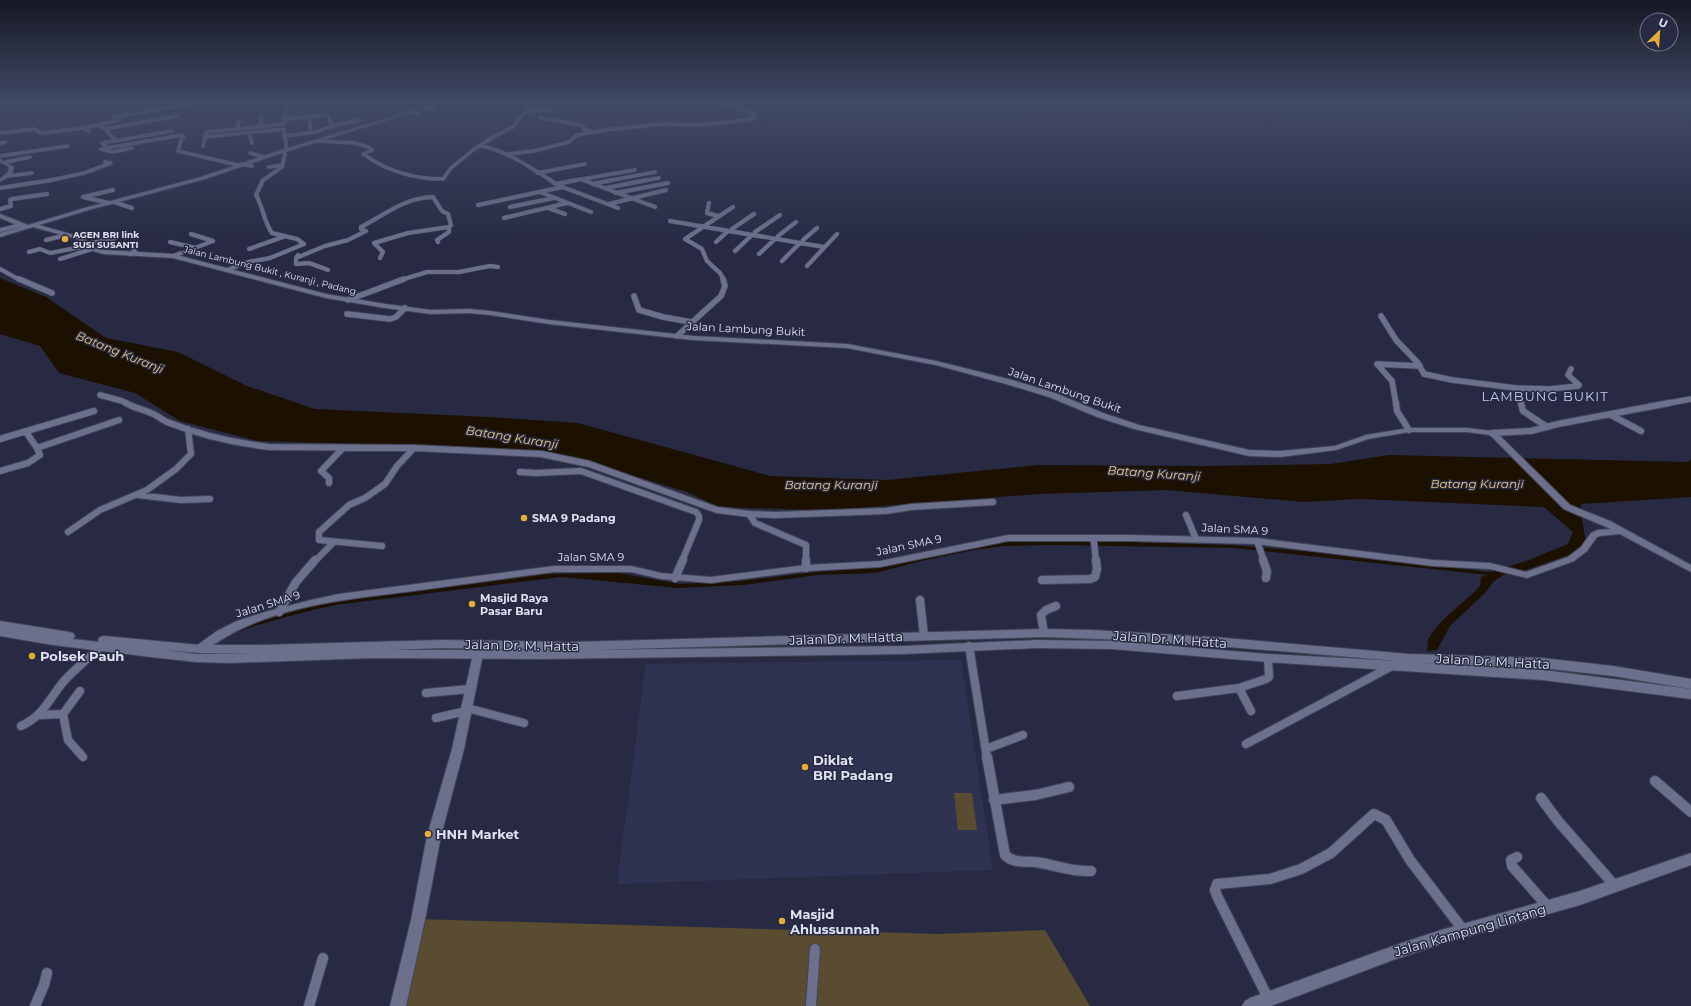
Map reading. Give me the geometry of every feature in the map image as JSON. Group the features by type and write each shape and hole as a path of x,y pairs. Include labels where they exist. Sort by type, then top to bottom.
{"main road":[{"name":"Jalan Dr. M. Hatta","path":"0,625 101,646 196,658 230,659 363,654 478,654 629,649 924,636 1143,636 1378,660 1392,666 1568,677 1691,694"},
{"name":"Jalan Dr. M. Hatta","path":"0,632 200,649 441,644 573,646 629,649 904,650 970,646 1038,637 1112,645 1358,664 1378,660 1409,658 1490,660 1577,666 1691,684"}],"street":[{"path":"0,156 28,150"},
{"path":"104,150 111,152 122,150"},
{"path":"178,150 239,165 252,166"},
{"path":"0,235 112,202 203,178 285,150 283,165 280,169 265,178 260,183 256,195 261,204 267,226 272,234 293,238 302,241 304,244"},
{"path":"372,150 363,154 377,164 405,174 439,180 443,179 451,168 476,150"},
{"path":"497,150 507,154 556,184 618,208"},
{"path":"507,154 539,150"},
{"path":"250,153 264,157"},
{"path":"6,162 30,157"},
{"path":"0,160 6,162 12,167 12,171 1,181"},
{"path":"0,188 71,176 111,163 105,162"},
{"path":"537,173 585,164"},
{"path":"269,167 283,165"},
{"path":"556,184 635,170"},
{"path":"592,184 655,172"},
{"path":"7,176 32,173"},
{"path":"71,176 79,180"},
{"path":"605,188 659,178"},
{"path":"1,181 20,179"},
{"path":"582,180 655,207"},
{"path":"616,193 668,183"},
{"path":"478,205 563,187"},
{"path":"113,190 83,198 112,202 132,208"},
{"path":"609,204 666,190"},
{"path":"540,192 591,212"},
{"path":"0,209 11,206 10,199 47,194"},
{"path":"296,258 325,246 348,240 366,231 360,228 361,227 399,207 421,198 433,197 442,211 448,214 451,225 449,227 449,232 437,240 438,242"},
{"path":"510,207 554,198"},
{"path":"496,201 524,213"},
{"path":"708,203 707,214 718,216"},
{"path":"504,218 569,204"},
{"path":"553,210 569,204"},
{"path":"677,336 721,296 725,286 724,280 720,273 707,261 702,249 685,239 733,207"},
{"path":"547,208 565,214"},
{"path":"716,242 730,230 754,214"},
{"path":"735,250 780,215"},
{"path":"1,217 21,225 30,226"},
{"path":"673,220 825,245"},
{"path":"759,254 796,222"},
{"path":"0,230 21,225"},
{"name":"Jalan Lambung Bukit , Kuranji , Padang","path":"30,226 82,239 88,246 111,254 156,254 173,256 326,296 403,311 485,313 604,327"},
{"path":"380,258 383,252 374,243 376,242 408,233 449,227"},
{"path":"782,261 816,228"},
{"path":"173,256 213,240 191,234"},
{"path":"807,266 825,245 837,234"},
{"path":"46,240 66,235"},
{"path":"293,238 304,235"},
{"path":"249,249 283,237"},
{"path":"29,252 40,249 45,253 52,253 88,246 116,238"},
{"path":"170,242 196,248"},
{"path":"304,244 296,258 296,264 308,263 328,270"},
{"path":"227,270 251,261 270,258 304,244"},
{"path":"60,259 88,246"},
{"path":"130,254 135,252 133,249 136,247"},
{"path":"348,300 377,291 403,279 428,272 462,271 491,265 498,267"},
{"path":"0,269 28,284 52,293"},
{"path":"634,296 639,310 663,317 691,322"},
{"path":"348,314 384,319 395,318 403,311"},
{"path":"1381,316 1396,340 1420,366 1424,374 1432,377 1516,388 1550,389 1578,386 1579,385 1568,376 1571,369"},
{"name":"Jalan Lambung Bukit","path":"604,327 677,336 769,342 836,344 922,360 1023,385 1137,427 1249,452 1280,454 1336,448 1366,437 1409,430 1467,430 1492,433"},
{"path":"1409,430 1397,411 1390,377 1377,364 1420,366"},
{"path":"1516,388 1523,411 1547,427"},
{"path":"100,395 122,400 135,409 152,413 165,421 200,434 249,445 343,448 414,448 549,455 589,464 717,510 748,514 776,515 886,511 911,507 993,502"},
{"path":"1492,433 1532,430 1691,399"},
{"path":"0,439 94,411"},
{"path":"1611,415 1641,431"},
{"path":"36,448 119,420"},
{"path":"68,532 100,510 147,490 189,458 192,452 188,429"},
{"path":"0,471 33,461 39,457 40,454 26,432"},
{"path":"1492,433 1565,505 1607,523 1691,569"},
{"path":"330,483 329,478 321,471 343,448"},
{"path":"382,546 319,540 318,537 319,532 349,505 371,494 384,484 397,466 414,448"},
{"path":"520,472 536,473 581,471 696,512 699,516 699,520 675,578"},
{"path":"138,495 181,500 210,499"},
{"path":"748,514 760,526 806,545 806,568"},
{"path":"1186,515 1196,539"},
{"name":"Jalan SMA 9","path":"200,649 228,630 279,612 339,597 554,569 631,569 675,578 711,580 806,568 880,564 1008,538 1094,542 1196,539 1259,547 1433,563 1476,564 1497,567 1527,575 1571,559 1584,550 1594,535 1598,533 1621,531"},
{"path":"279,612 288,593 300,576 334,542"},
{"path":"1042,580 1093,578 1097,569 1094,542"},
{"path":"1259,547 1268,570 1266,578"},
{"path":"920,600 924,636"},
{"path":"1038,637 1043,611 1045,608 1056,606"},
{"path":"21,726 32,722 40,715 53,694 101,646"},
{"path":"970,646 994,800 1005,855 1009,859 1015,861 1038,862 1077,872 1090,871"},
{"path":"398,1006 418,920 434,836 452,771 478,654"},
{"path":"1177,696 1239,688 1269,677 1268,658"},
{"path":"1246,744 1392,666"},
{"path":"1239,688 1251,711"},
{"path":"426,693 470,689"},
{"path":"80,691 63,714 68,740 84,757"},
{"path":"436,718 466,710 524,723"},
{"path":"40,715 63,714"},
{"path":"986,749 1023,735"},
{"path":"1655,781 1691,812"},
{"path":"994,800 1035,795 1069,787"},
{"path":"1541,798 1558,821 1615,886"},
{"path":"1269,1000 1219,900 1215,891 1217,884 1270,879 1300,869 1331,853 1374,814 1386,820 1410,860 1464,931"},
{"path":"1517,857 1511,860 1512,866 1548,907"},
{"name":"Jalan Kampung Lintang","path":"1250,1006 1360,964 1615,886 1691,859"},
{"path":"811,1006 815,949"},
{"path":"310,1006 323,958"},
{"path":"35,1006 44,985 47,973"}],"shaded area":[{"name":"Diklat BRI Padang","path":"961,660 993,870 617,884 646,664"},
{"path":"954,793 972,793 977,830 958,830"},
{"path":"418,919 940,934 1045,930 1090,1006 395,1006"}],"water":[{"name":"Batang Kuranji","path":"0,278 46,297 106,338 178,352 247,386 315,409 489,417 578,423 770,476 887,480 1039,465 1206,466 1331,464 1389,455 1688,462 1691,459 1691,497 1581,504 1586,542 1572,554 1520,572 1505,574 1494,581 1486,592 1450,626 1437,650 1427,651 1428,640 1434,630 1480,586 1481,577 1488,575 1234,548 1051,545 1004,546 974,550 875,573 817,575 743,585 678,588 561,577 335,605 264,623 236,632 218,642 210,644 232,630 302,609 334,602 543,574 619,573 679,584 740,581 816,572 871,568 990,543 1011,541 1231,545 1304,551 1490,572 1529,560 1568,544 1573,532 1544,507 1360,499 1303,502 1167,490 1039,494 830,510 743,508 717,506 687,492 569,456 473,447 258,441 180,421 135,393 59,373 40,346 0,334"}],"place":[{"name":"AGEN BRI link SUSI SUSANTI","path":"65,239"},
{"name":"SMA 9 Padang","path":"524,518"},
{"name":"Masjid Raya Pasar Baru","path":"472,604"},
{"name":"Polsek Pauh","path":"32,656"},
{"name":"Diklat BRI Padang","path":"805,767"},
{"name":"HNH Market","path":"428,834"},
{"name":"Masjid Ahlussunnah","path":"782,921"}],"district":[{"name":"LAMBUNG BUKIT","path":"1545,396"}]}
